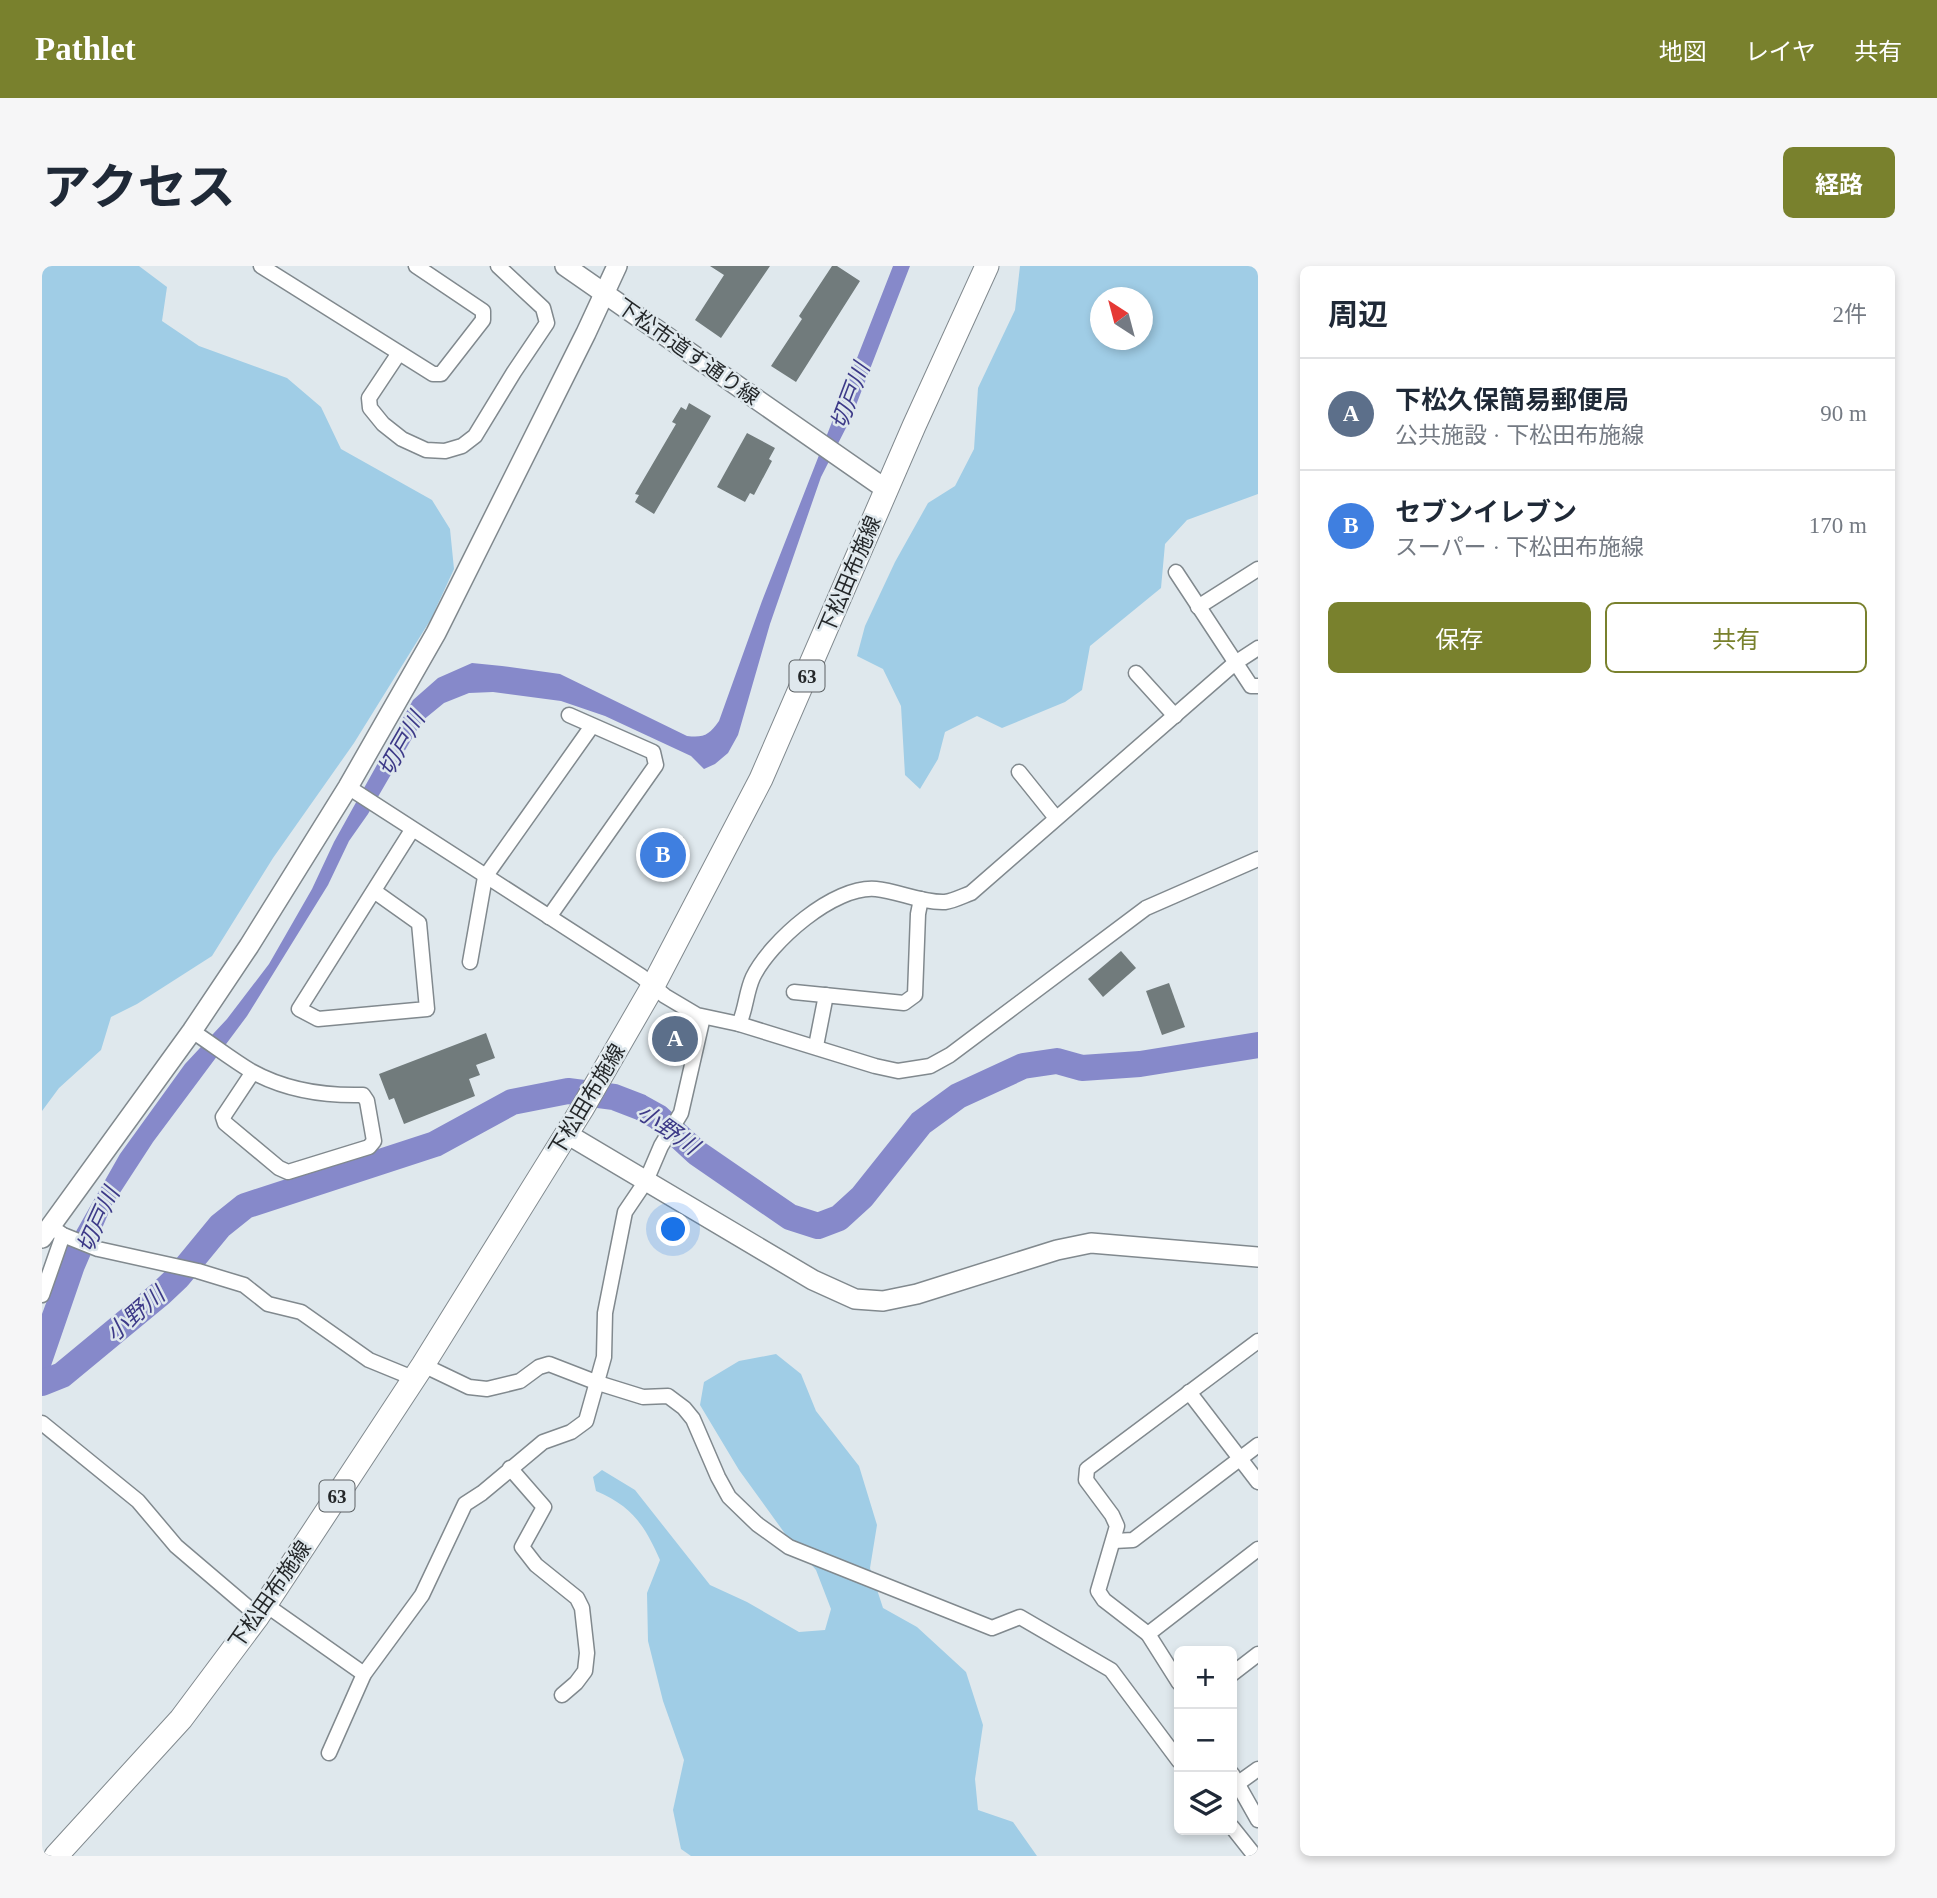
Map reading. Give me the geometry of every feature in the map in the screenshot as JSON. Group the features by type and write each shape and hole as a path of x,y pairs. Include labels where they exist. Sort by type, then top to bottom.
{"main road":[{"name":"下松田布施線","path":"56,1856 181,1719 262,1610 418,1372 602,1075 653,986 761,779 987,266"}],"street":[{"path":"261,266 433,374 441,374 483,320 483,311 416,266"},
{"path":"399,353 369,398 370,408 383,424 402,439 426,450 445,451 461,446 475,436 547,323 543,308 498,266"},
{"name":"下松市道す通り線","path":"565,266 887,490"},
{"path":"42,1296 56,1234 198,1035 249,946 352,789 436,633 617,266"},
{"path":"1198,607 1258,569"},
{"path":"1176,572 1251,686 1258,686"},
{"path":"739,1024 754,975 792,928 831,900 873,888 946,902 971,893 1235,663 1258,648"},
{"path":"1136,673 1175,716"},
{"path":"549,917 656,765 653,752 569,715"},
{"path":"470,962 485,877 592,726"},
{"path":"1019,772 1056,818"},
{"path":"352,789 665,996 703,1017 711,1016 898,1071 930,1066 950,1055 1146,908 1258,859"},
{"path":"374,891 419,923 427,1009 318,1019 299,1009 412,830"},
{"path":"794,992 904,1003 915,995 921,899"},
{"path":"816,1046 826,995"},
{"path":"329,1753 364,1674 422,1595 465,1504 543,1442 571,1432 586,1421 604,1357 605,1313 625,1212 646,1181 681,1113 703,1017"},
{"path":"198,1035 253,1072 285,1086 339,1096 363,1095 367,1101 374,1141 369,1147 288,1172 279,1168 225,1123 223,1117 253,1072"},
{"path":"567,1134 813,1280 855,1299 883,1301 917,1294 1057,1250 1091,1243 1258,1257"},
{"path":"56,1234 98,1249 198,1271 244,1285 268,1304 301,1312 369,1360 469,1387 487,1389 520,1381 539,1367 550,1364 597,1383 643,1397 668,1396 693,1419 729,1497 757,1524 789,1547 992,1628 1020,1617 1111,1670 1174,1754"},
{"path":"1174,1675 1148,1634 1104,1600 1098,1591 1117,1527 1112,1515 1086,1480 1087,1469 1258,1341"},
{"path":"1189,1392 1258,1482"},
{"path":"42,1423 138,1501 176,1546 262,1610 364,1674"},
{"path":"1114,1541 1133,1540 1258,1445"},
{"path":"510,1468 544,1507 522,1547 536,1565 577,1598 582,1608 587,1653 585,1671 562,1695"},
{"path":"1148,1634 1258,1549"},
{"path":"1237,1670 1258,1654"},
{"path":"1237,1778 1258,1769"},
{"path":"1237,1783 1258,1820"},
{"path":"1237,1833 1255,1856"}],"shaded area":[{"path":"42,266 139,266 167,287 162,321 199,346 287,378 321,407 341,449 432,500 450,529 454,569 431,619 354,743 273,858 212,956 137,1004 111,1017 101,1050 59,1088 42,1111"},
{"path":"1020,266 1258,266 1258,494 1187,520 1165,544 1161,588 1090,646 1082,690 1065,702 1002,728 977,716 945,732 938,759 920,789 905,775 901,706 883,669 857,656 865,626 895,562 928,503 955,486 974,449 978,388 1015,310"},
{"path":"776,1354 801,1374 816,1411 859,1466 877,1525 870,1568 883,1608 917,1627 966,1672 983,1725 975,1779 978,1810 1013,1822 1037,1856 691,1856 681,1849 673,1810 684,1760 663,1701 648,1641 647,1593 660,1560 636,1518 619,1503 596,1491 593,1477 602,1470 635,1490 710,1585 747,1602 799,1632 825,1630 831,1609 816,1570 786,1535 739,1470 700,1405 704,1382 739,1361"}],"water":[{"name":"切戸川","path":"893,266 910,266 851,418 821,477 770,624 738,735 728,753 704,769 691,756 605,716 561,701 493,692 469,693 444,703 422,721 368,814 349,841 328,885 247,1016 153,1142 112,1205 84,1270 42,1392 42,1314 66,1249 120,1154 185,1064 227,1019 269,964 413,700 438,678 472,663 560,674 687,736 702,736 719,721 762,601"}],"building":[{"path":"710,266 770,266 721,338 695,320 724,275"},
{"path":"832,266 837,266 860,281 796,382 771,366 802,319 799,316"},
{"path":"689,403 711,416 654,514 635,502 639,495 635,494 676,424 672,422 681,407 686,410"},
{"path":"747,433 775,448 769,459 772,461 754,495 750,493 745,502 717,487"},
{"path":"666,829 684,838 662,882 644,873"},
{"path":"1121,951 1136,968 1103,997 1088,979"},
{"path":"1169,983 1185,1027 1162,1035 1146,991"},
{"path":"486,1033 495,1058 476,1065 480,1075 469,1079 475,1096 404,1124 394,1098 389,1100 379,1074"}],"waterway":[{"name":"小野川","path":"42,1383 62,1375 160,1294 178,1277 220,1226 245,1206 435,1144 512,1102 568,1091 614,1097 640,1107 658,1117 697,1153 790,1217 818,1226 839,1218 862,1197 921,1123 958,1096 1023,1066 1057,1061 1082,1068 1140,1064 1258,1045"}],"place":[{"name":"セブンイレブン","path":"663,855"},
{"name":"下松久保簡易郵便局","path":"675,1039"}]}
